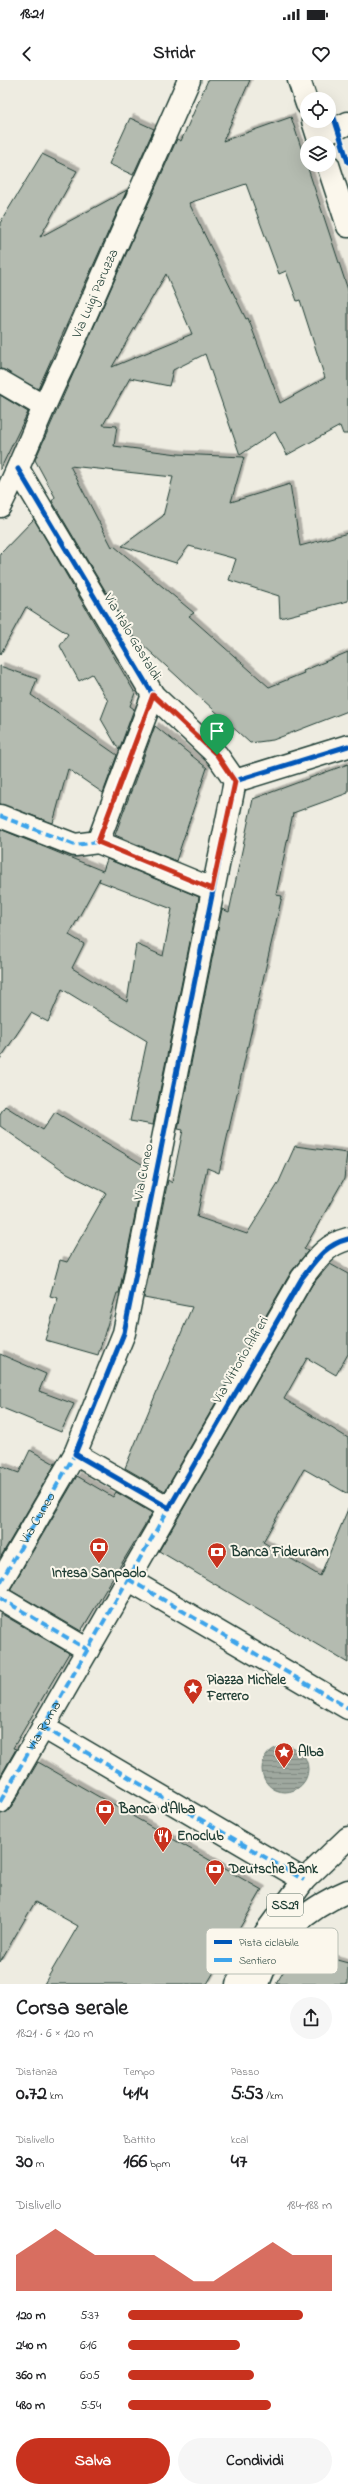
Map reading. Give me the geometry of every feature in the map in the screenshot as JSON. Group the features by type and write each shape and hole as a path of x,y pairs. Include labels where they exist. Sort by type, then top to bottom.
{"street":[{"name":"Via Luigi Paruzza","path":"0,506 18,469 43,406 65,362 189,80"},
{"path":"299,80 303,92"},
{"path":"317,134 348,123"},
{"path":"330,172 348,226"},
{"path":"0,381 43,406"},
{"name":"Via Italo Gastaldi","path":"18,469 153,695 217,755 235,782"},
{"path":"98,842 153,695"},
{"path":"235,782 348,746"},
{"name":"Via Cuneo","path":"0,1583 75,1454 124,1333 212,889 235,782"},
{"path":"0,816 75,845 98,842 212,889"},
{"name":"Via Vittorio Alfieri","path":"169,1508 302,1278 323,1250 335,1242 348,1239"},
{"path":"0,1598 88,1650 169,1508 75,1454"},
{"path":"128,1579 348,1708"},
{"name":"Via Roma","path":"0,1802 88,1650"},
{"path":"43,1727 304,1880"},
{"name":"SS29","path":"269,1928 304,1880 348,1838"},
{"name":"SS29","path":"291,1928 325,1901 348,1891"},
{"name":"SS29","path":"237,1984 243,1974"},
{"name":"SS29","path":"258,1984 262,1974"}],"shaded area":[{"name":"Alba","path":"290,1746 294,1747 304,1756 307,1760 307,1778 298,1788 290,1792 280,1792 272,1788 263,1778 262,1764 266,1756 276,1747"}],"building":[{"path":"208,80 250,80 223,141 291,117 300,144 300,172 309,172 348,290 348,434 343,434 340,426 287,455 275,432 240,455 205,354 173,370 169,386 130,378 103,425 117,426 114,446 178,454 244,457 231,502 290,484 300,546 348,533 348,601 280,618 279,596 229,580 236,559 189,546 176,563 122,546 163,516 173,477 70,466 112,547 114,546 194,613 189,616 269,687 304,673 303,671 348,652 348,711 273,740 250,743 131,634 52,501 55,497 35,460 177,139 181,141","holes":["246,184 279,274 286,271 297,301 300,300 325,378 280,403 248,318 246,319 189,203","166,274 192,334 112,367"]},
{"path":"130,118 154,129 133,175 109,164"},
{"path":"42,154 77,171 40,237 127,190 38,389 0,369 0,223"},
{"path":"0,395 28,412 0,470"},
{"path":"34,519 135,693 130,706 134,709 119,750 101,719 108,701 92,674 79,681 60,646 68,634 26,607 0,655 0,554"},
{"path":"0,666 37,679 31,695 117,755 103,793 68,769 53,823 0,804"},
{"path":"155,726 207,768 176,861 115,835"},
{"path":"348,764 348,793 293,813 276,895 282,896 219,1173 207,1168 197,1217 247,1234 278,1184 295,1146 347,1153 344,1179 304,1249 308,1251 291,1272 165,1491 125,1468 192,1307 144,1298 168,1180 172,1183 183,1130 178,1129 222,909 229,912 253,799"},
{"path":"0,829 103,871 107,859 199,897 153,1125 130,1121 147,1041 62,989 48,1022 31,1013 0,1059","holes":["100,878 99,881 172,909 163,956 136,944 127,1002 72,968 84,944 69,935"]},
{"path":"5,1106 43,1130 55,1112 145,1166 119,1293 117,1293 98,1355 45,1340 58,1298 50,1296 60,1260 67,1262 106,1193 67,1173 0,1126 0,1114"},
{"path":"330,1264 348,1274 348,1354 336,1375 307,1358 284,1399 348,1438 348,1494 304,1469 263,1542 320,1576 348,1509 348,1663 159,1551 312,1285"},
{"path":"0,1354 46,1374 39,1391 74,1404 61,1432 0,1407"},
{"path":"30,1450 55,1464 0,1558 0,1466 19,1473"},
{"path":"77,1476 113,1497 116,1492 152,1513 81,1631 10,1590"},
{"path":"0,1613 69,1653 13,1748 16,1749 0,1777"},
{"path":"38,1762 262,1890 240,1928 206,1928 206,1974 213,1974 207,1984 44,1984 78,1926 35,1902 0,1962 0,1814 11,1808"},
{"path":"338,1960 348,1963 348,1984 276,1984 282,1974 338,1974"}],"marked path":[{"path":"0,816 75,845 98,842"},
{"path":"0,1583 75,1454"},
{"path":"0,1802 169,1508"},
{"path":"128,1579 348,1708"},
{"path":"0,1598 88,1650"},
{"path":"43,1727 304,1880"}],"cycle path":[{"path":"336,124 348,162"},
{"path":"18,469 153,695 217,755 235,781 348,746"},
{"path":"235,781 124,1333 75,1454 169,1508 302,1278 327,1249 348,1239"}],"place":[{"name":"Intesa Sanpaolo","path":"99,1564"},
{"name":"Banca Fideuram","path":"217,1569"},
{"name":"Piazza Michele Ferrero","path":"193,1705"},
{"name":"Alba","path":"284,1769"},
{"name":"Banca d'Alba","path":"105,1826"},
{"name":"Enoclub","path":"163,1853"},
{"name":"Deutsche Bank","path":"215,1886"}],"route":[{"path":"153,695 217,755 235,782 212,889 98,842 153,695"}]}
